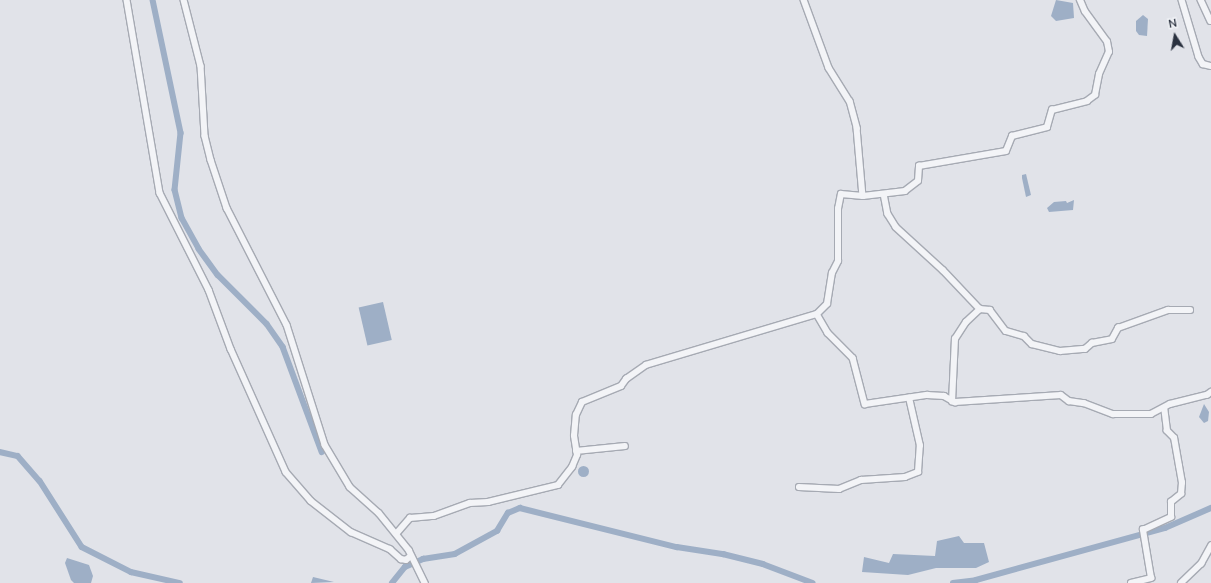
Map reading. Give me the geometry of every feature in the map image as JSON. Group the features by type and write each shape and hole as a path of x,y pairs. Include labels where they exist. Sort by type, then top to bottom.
{"street":[{"path":"127,0 160,193 209,290 231,349 286,472 311,501 351,532 390,549 404,560 411,556"},
{"path":"184,0 201,66 206,136 227,208 287,324 325,445 350,487 379,513 396,534 411,556 425,583"},
{"path":"804,0 830,68 850,101 857,128 863,196"},
{"path":"396,534 410,518 434,516 470,503 553,488 558,485 572,467 576,451 576,415 582,402 621,386 626,379 646,365 817,314 827,304 832,273 838,261 838,209 841,194 863,196 905,191 918,181 919,166 1006,151 1012,136 1047,128 1052,110 1087,101 1095,94 1099,74 1109,52 1107,42 1084,12 1080,0"},
{"path":"1182,0 1199,57 1203,64 1211,66"},
{"path":"1201,0 1211,21"},
{"path":"884,194 888,214 896,227 942,270 980,309 990,310 1006,331 1024,336 1032,344 1060,351 1085,349 1092,343 1112,339 1118,328 1168,310 1190,310"},
{"path":"952,402 955,339 966,322 980,309"},
{"path":"817,314 828,333 853,358 865,404 927,395 944,396 952,402 1061,395 1070,401 1084,403 1113,414 1151,414 1164,408 1207,395 1211,392"},
{"path":"799,487 839,489 861,480 905,477 918,472 920,446 909,398"},
{"path":"1131,583 1151,578 1144,546 1143,530 1171,517 1171,502 1181,494 1180,471 1174,438 1166,431 1164,408"},
{"path":"576,451 625,446"},
{"path":"1181,583 1201,564 1211,546"}],"water":[{"path":"1056,0 1073,3 1074,18 1056,21 1051,16"},
{"path":"1143,15 1148,19 1147,36 1139,35 1136,31 1136,21"},
{"path":"1026,174 1031,195 1026,197 1022,175"},
{"path":"1074,200 1073,210 1049,212 1047,208 1054,202 1066,201 1067,203"},
{"path":"383,302 392,340 367,346 359,308"},
{"path":"1204,404 1209,412 1208,421 1204,423 1199,417"},
{"path":"583,465 587,467 589,471 587,475 583,477 579,475 577,471 579,467"},
{"path":"959,536 964,543 984,543 989,562 976,568 936,568 908,575 862,572 864,557 889,563 893,554 935,556 937,541"},
{"path":"67,558 89,565 93,576 91,583 74,583 71,580 65,563"},
{"path":"313,577 334,582 311,583"}],"waterway":[{"path":"153,0 181,133 175,190 182,218 199,249 218,275 267,324 283,347 322,452"},
{"path":"0,452 18,456 40,481 82,547 131,572 180,583"},
{"path":"392,583 405,567 423,559 455,554 497,531 508,513 520,508 677,547 723,554 763,564 813,583"},
{"path":"953,583 976,580 1165,528 1211,508"}]}
